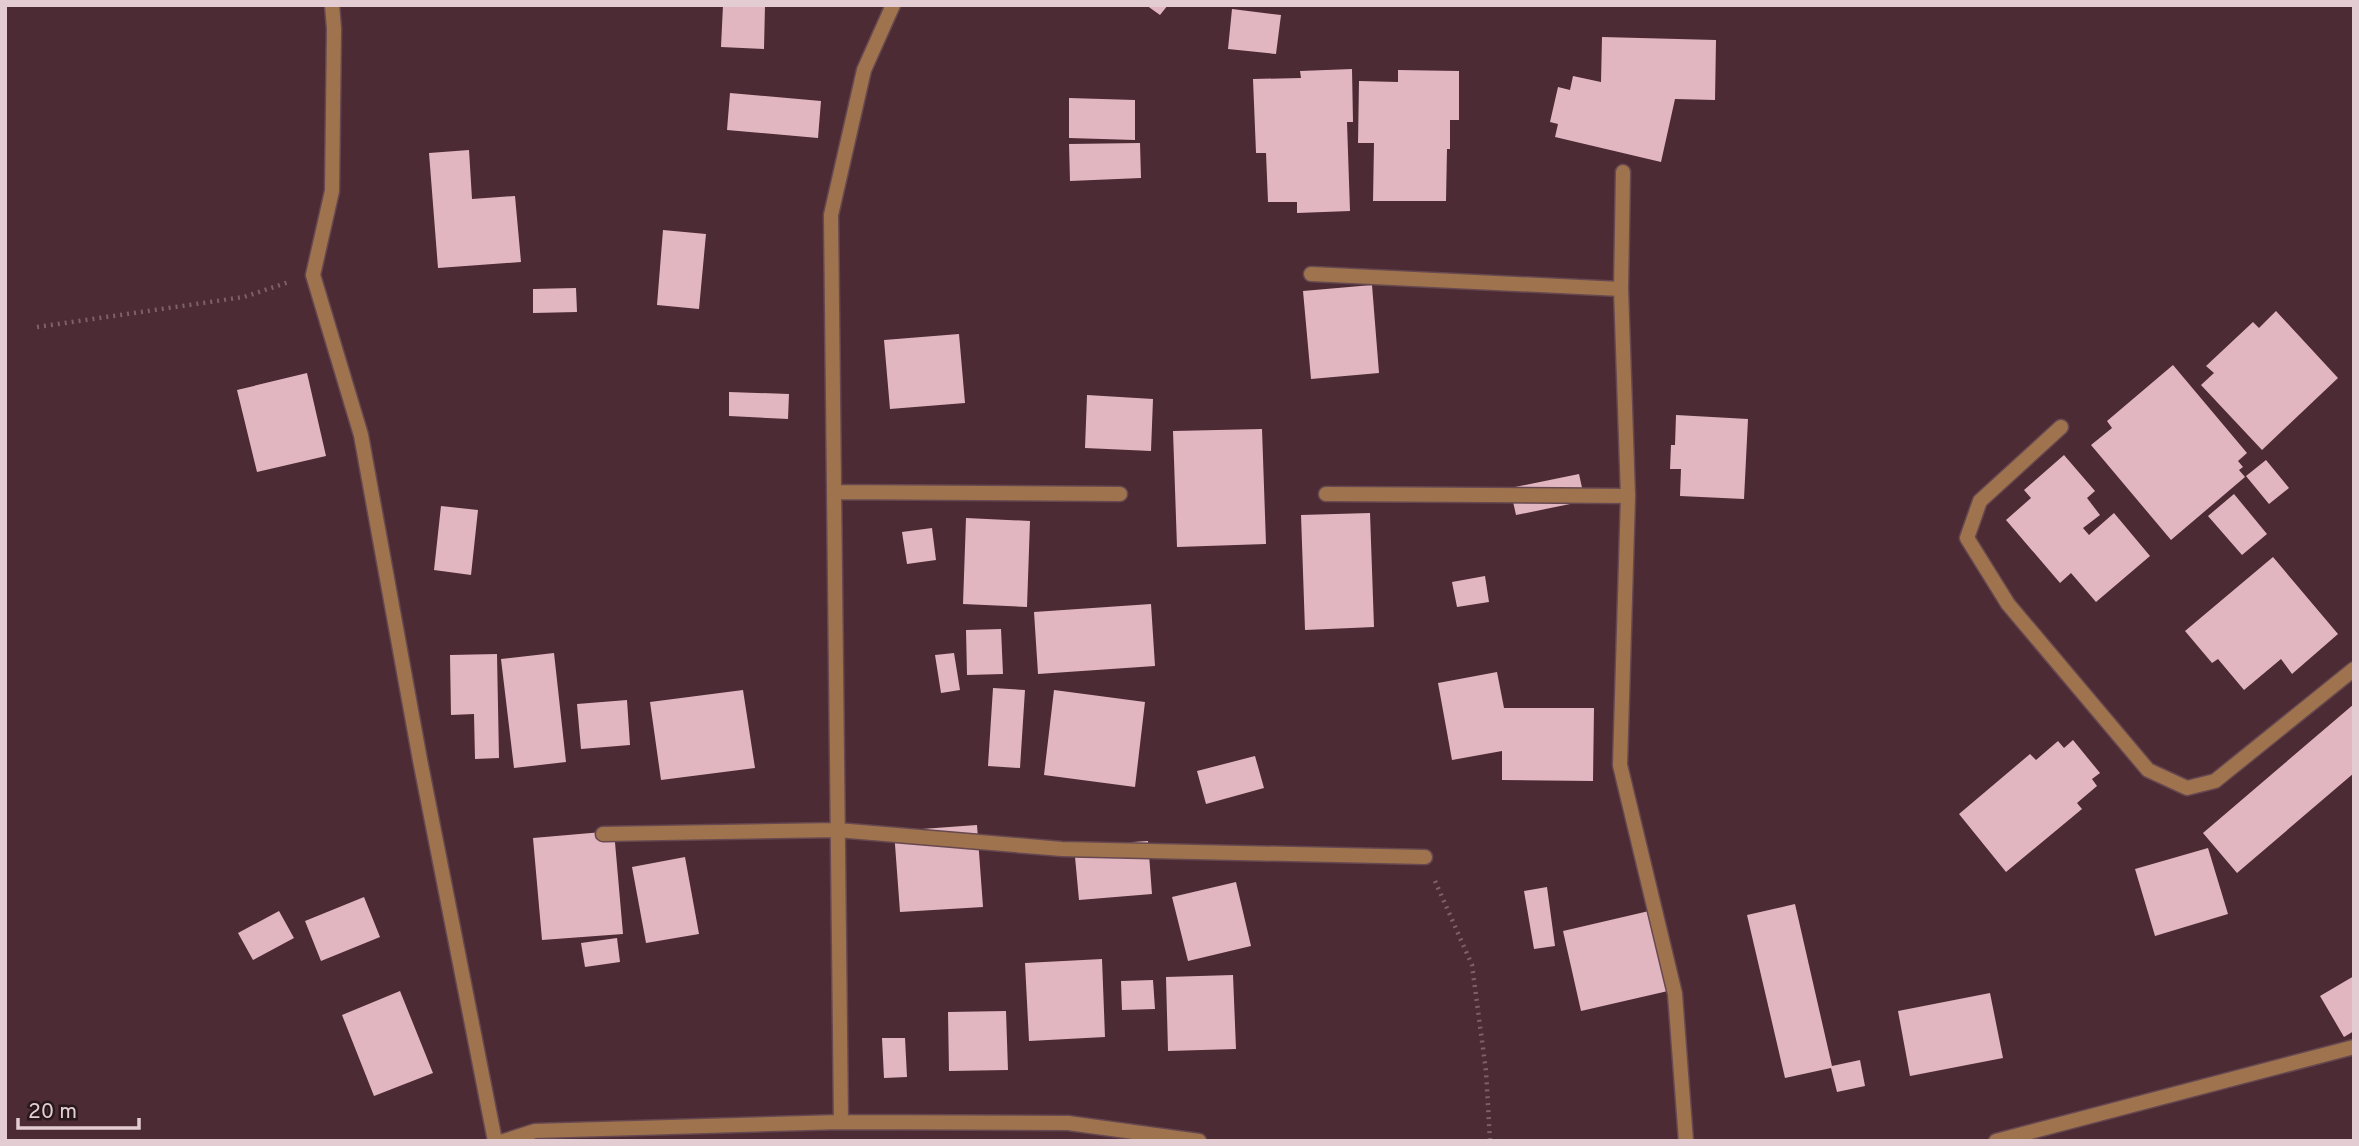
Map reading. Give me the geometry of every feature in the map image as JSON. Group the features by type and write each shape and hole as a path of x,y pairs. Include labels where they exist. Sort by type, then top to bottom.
{"street":[{"path":"332,5 332,191 313,275 361,435 420,761 495,1141"},
{"path":"841,1122 831,215 864,70 893,5"},
{"path":"1623,172 1621,289 1628,496 1620,765 1675,995 1686,1141"},
{"path":"1311,274 1621,289"},
{"path":"2061,427 1980,501 1967,538 2008,604 2148,770 2187,788 2215,781 2354,669"},
{"path":"834,492 1120,494"},
{"path":"1326,494 1628,496"},
{"path":"603,834 838,830 1062,849 1425,857"},
{"path":"1996,1141 2354,1047"},
{"path":"504,1141 536,1136 841,1122 1068,1123 1199,1141"}],"path":[{"path":"37,327 244,297 313,275"},
{"path":"1425,857 1472,965 1486,1071 1489,1141"}],"building":[{"path":"723,5 765,5 764,49 721,47"},
{"path":"1146,5 1168,5 1160,15"},
{"path":"1232,9 1281,15 1276,54 1228,49"},
{"path":"1602,37 1716,40 1715,100 1675,99 1661,162 1555,137 1558,124 1550,122 1558,87 1570,90 1573,76 1601,82"},
{"path":"1352,69 1353,122 1347,122 1350,211 1297,213 1297,202 1268,202 1266,153 1256,153 1253,79 1301,78 1300,71"},
{"path":"1398,70 1459,71 1459,120 1450,120 1446,201 1373,201 1374,143 1358,143 1359,81 1398,82"},
{"path":"730,93 821,101 818,138 727,130"},
{"path":"1069,98 1135,100 1135,140 1069,138"},
{"path":"1140,143 1141,178 1070,181 1069,144"},
{"path":"469,150 472,199 515,196 521,262 438,268 429,153"},
{"path":"663,230 706,234 699,309 657,305"},
{"path":"1372,285 1379,373 1311,379 1303,291"},
{"path":"576,288 577,312 533,313 533,289"},
{"path":"2276,311 2338,378 2262,450 2201,385 2214,373 2206,366 2253,322 2259,328"},
{"path":"959,334 965,403 890,409 884,340"},
{"path":"2173,365 2247,453 2238,461 2243,467 2239,470 2245,477 2171,540 2091,445 2112,428 2107,421"},
{"path":"307,373 326,456 257,472 237,390"},
{"path":"729,392 789,394 788,419 729,416"},
{"path":"1087,395 1153,399 1151,451 1085,448"},
{"path":"1676,415 1748,419 1744,499 1680,496 1681,469 1670,469 1671,445 1675,445"},
{"path":"1262,429 1266,544 1177,547 1173,431"},
{"path":"2064,455 2095,491 2087,498 2100,515 2083,528 2089,535 2114,513 2150,556 2096,602 2071,573 2060,583 2006,520 2031,498 2024,490"},
{"path":"2266,460 2289,488 2269,504 2246,476"},
{"path":"1579,474 1585,501 1516,515 1510,488"},
{"path":"2234,494 2267,534 2242,555 2208,516"},
{"path":"441,506 478,510 471,575 434,570"},
{"path":"1370,513 1374,627 1305,630 1301,515"},
{"path":"966,518 1030,521 1027,607 963,604"},
{"path":"932,528 936,560 907,564 902,532"},
{"path":"2273,557 2338,634 2292,674 2281,659 2244,690 2218,659 2212,663 2185,631"},
{"path":"1485,576 1489,602 1457,607 1452,582"},
{"path":"1151,604 1155,666 1038,674 1034,612"},
{"path":"1001,629 1003,674 967,675 966,630"},
{"path":"554,653 566,762 514,768 501,659"},
{"path":"954,653 960,690 941,693 935,655"},
{"path":"497,654 499,758 475,759 474,714 451,715 450,655"},
{"path":"1497,672 1504,708 1594,708 1593,781 1502,780 1502,751 1452,760 1438,683"},
{"path":"993,688 1025,690 1020,768 988,766"},
{"path":"743,690 755,768 661,780 650,702"},
{"path":"1054,690 1145,702 1135,787 1044,775"},
{"path":"627,700 630,745 581,749 577,704"},
{"path":"2354,704 2354,773 2237,873 2203,833"},
{"path":"2073,740 2100,773 2092,779 2097,786 2077,803 2082,809 2006,872 1959,814 2030,754 2036,760 2058,741 2064,748"},
{"path":"1255,756 1264,788 1206,804 1197,771"},
{"path":"977,825 983,907 900,912 894,831"},
{"path":"614,831 623,934 542,940 533,838"},
{"path":"1148,841 1152,894 1079,900 1074,846"},
{"path":"2208,848 2228,914 2155,936 2135,869"},
{"path":"685,857 699,934 646,943 632,867"},
{"path":"1236,882 1251,946 1188,961 1172,897"},
{"path":"1547,887 1555,946 1534,949 1524,891"},
{"path":"364,897 380,937 321,961 305,921"},
{"path":"1795,904 1832,1066 1860,1060 1865,1086 1837,1092 1831,1068 1785,1078 1747,915"},
{"path":"279,911 294,938 253,960 238,933"},
{"path":"1649,911 1668,991 1581,1011 1563,931"},
{"path":"617,938 620,962 585,967 581,943"},
{"path":"1102,959 1105,1037 1029,1041 1025,963"},
{"path":"1233,975 1236,1049 1168,1051 1166,977"},
{"path":"2354,976 2354,1031 2344,1037 2320,996"},
{"path":"1153,980 1155,1009 1122,1010 1121,981"},
{"path":"400,991 433,1073 374,1096 342,1015"},
{"path":"1990,993 2003,1058 1910,1076 1898,1011"},
{"path":"1006,1011 1008,1070 949,1071 948,1012"},
{"path":"882,1038 905,1038 907,1077 884,1078"}]}
